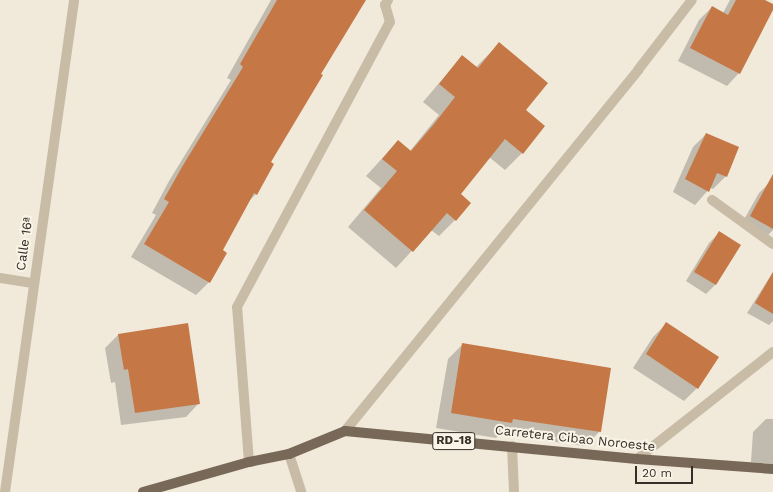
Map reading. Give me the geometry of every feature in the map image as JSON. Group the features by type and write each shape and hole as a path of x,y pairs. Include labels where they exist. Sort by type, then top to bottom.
{"main road":[{"name":"Carretera Cibao Noroeste","path":"143,492 249,462 289,454 345,431 637,459 773,469"}],"street":[{"name":"Calle 16ª","path":"5,492 33,283 74,0"},
{"path":"249,462 237,308 390,22 385,5 388,0"},
{"path":"345,431 638,70 692,0"},
{"path":"712,200 773,244"},
{"path":"0,278 33,283"},
{"path":"637,459 773,352"},
{"path":"512,446 514,492"},
{"path":"289,454 301,492"}],"building":[{"path":"277,0 366,0 321,74 323,75 271,162 274,164 257,195 254,193 223,250 227,253 210,283 144,244 169,202 164,199 243,67 240,64"},
{"path":"736,0 765,0 773,4 773,10 740,74 690,48 712,6 728,15"},
{"path":"499,42 548,83 526,110 545,126 523,154 505,139 461,194 471,203 456,221 447,213 413,252 364,210 397,171 382,159 398,140 411,151 455,97 439,84 462,55 478,68"},
{"path":"706,133 739,147 727,177 717,173 709,192 685,179"},
{"path":"773,174 773,229 750,216"},
{"path":"719,231 741,245 716,285 694,272"},
{"path":"773,272 773,314 755,303"},
{"path":"666,322 719,357 698,389 646,354"},
{"path":"188,323 200,404 135,413 128,369 124,370 118,334"},
{"path":"462,343 611,368 601,432 513,419 512,423 451,413"}]}
